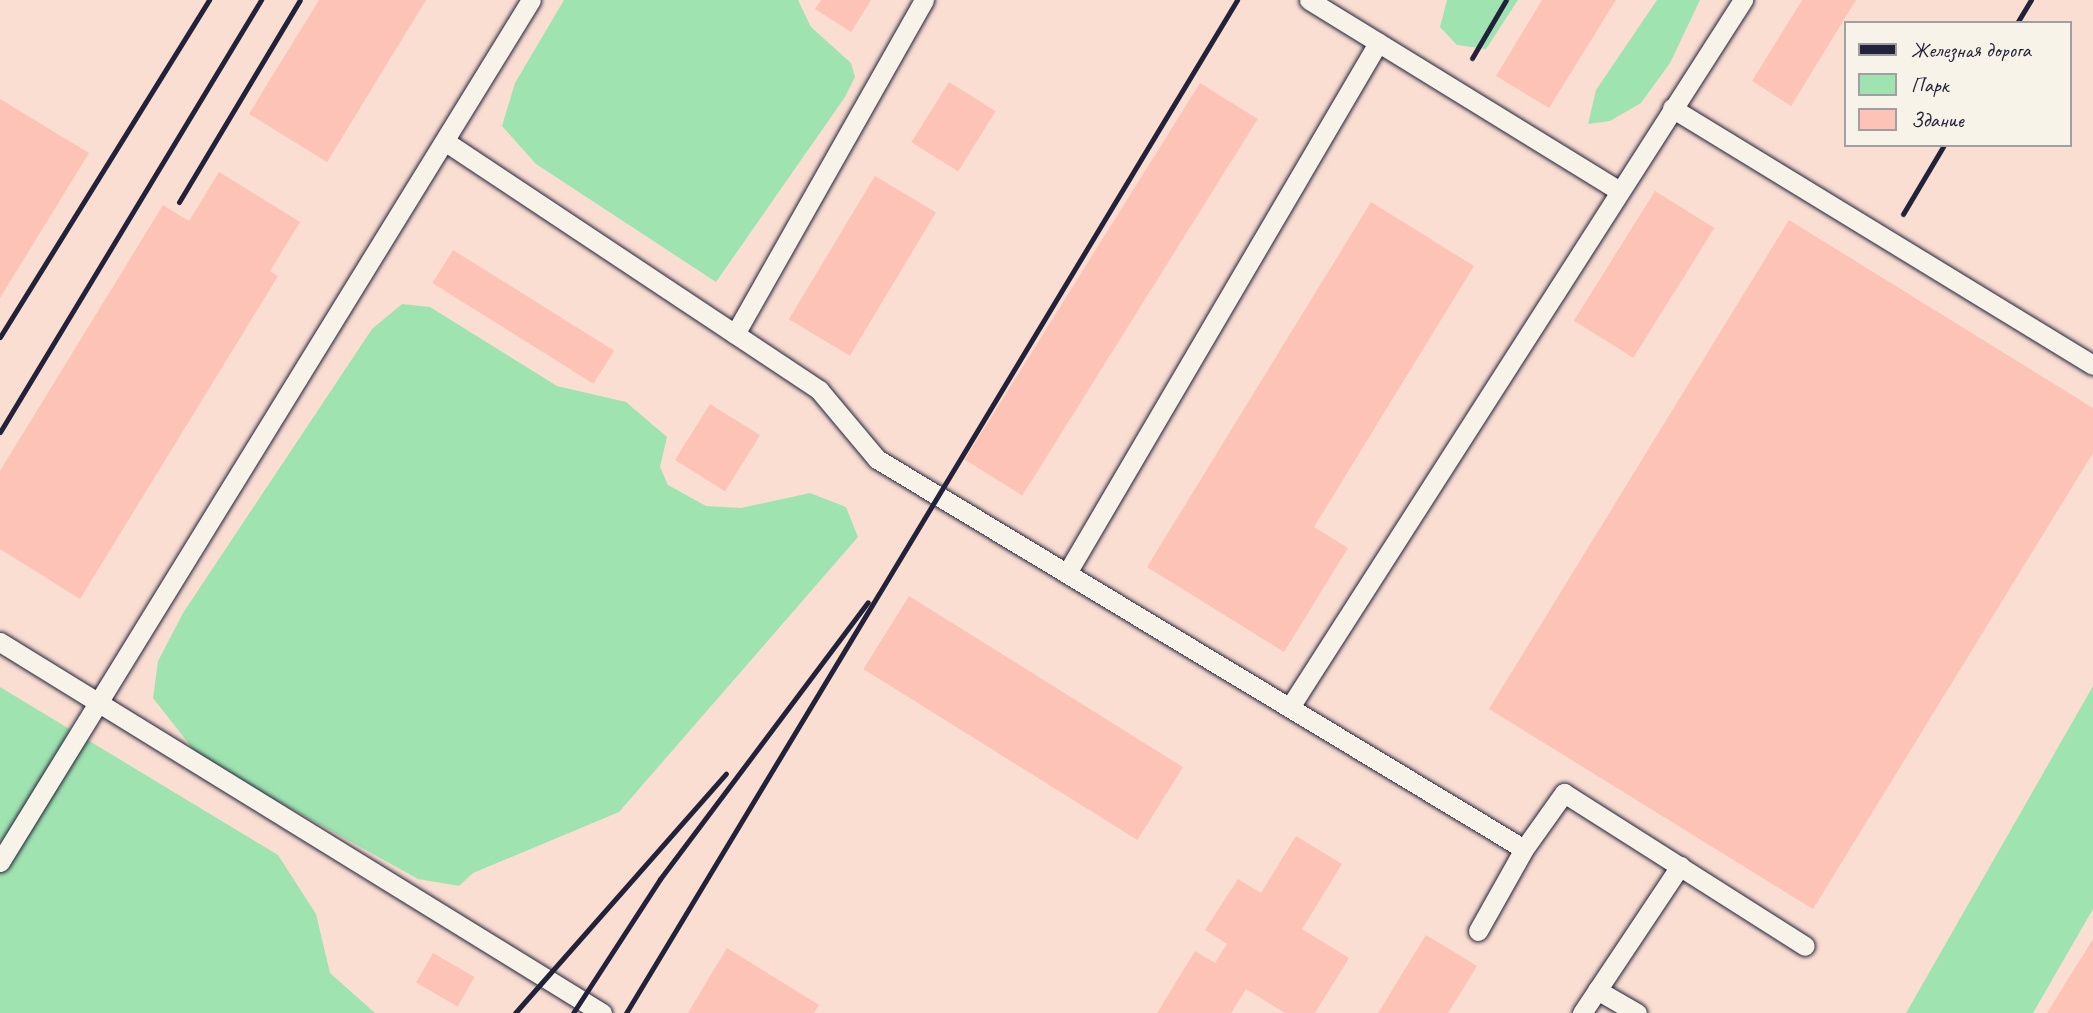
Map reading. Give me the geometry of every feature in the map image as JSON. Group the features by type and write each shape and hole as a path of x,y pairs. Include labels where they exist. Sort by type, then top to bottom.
{"lane":[{"path":"0,862 446,142 531,0"},
{"path":"735,334 924,0"},
{"path":"1309,0 1619,191"},
{"path":"1290,708 1743,0"},
{"path":"1067,573 1378,43"},
{"path":"1672,108 2093,365"},
{"path":"446,142 819,390 877,459 1524,849"},
{"path":"0,642 95,705 602,1013"},
{"path":"1478,931 1524,849 1564,793 1805,946"},
{"path":"1582,1013 1680,866"},
{"path":"1597,990 1637,1013"}],"shaded area":[{"path":"0,0 2093,0 2093,1013 0,1013"}],"green space":[{"path":"564,0 798,0 811,27 851,63 855,77 845,97 716,282 536,164 502,126 515,83"},
{"path":"1447,0 1518,0 1486,49 1457,45 1440,27"},
{"path":"1657,0 1700,0 1670,63 1641,103 1610,121 1588,124 1596,90"},
{"path":"402,304 430,307 557,386 626,402 667,437 660,467 668,485 706,506 741,508 810,493 846,507 858,537 619,812 473,873 459,886 418,879 200,758 153,698 158,661 183,613 372,329"},
{"path":"2093,686 2093,909 2033,1013 1906,1013"},
{"path":"0,687 278,855 316,914 330,973 375,1013 0,1013"}],"building":[{"path":"319,0 426,0 327,162 249,114"},
{"path":"821,0 871,0 851,32 815,9"},
{"path":"1542,0 1616,0 1549,108 1496,76"},
{"path":"1802,0 1856,0 1791,106 1752,81"},
{"path":"949,82 996,111 958,171 911,142"},
{"path":"1200,83 1258,119 1022,496 965,460"},
{"path":"0,99 89,153 0,298"},
{"path":"219,172 300,222 270,271 278,276 80,599 0,549 0,471 163,205 189,221"},
{"path":"875,176 936,213 850,356 789,319"},
{"path":"1655,191 1714,228 1633,358 1574,321"},
{"path":"1371,202 1474,266 1314,527 1348,548 1284,652 1147,567"},
{"path":"1789,220 2093,408 2093,453 1813,909 1489,709"},
{"path":"453,250 614,351 593,384 432,283"},
{"path":"710,404 760,435 725,491 675,460"},
{"path":"909,596 1183,767 1137,840 863,669"},
{"path":"1296,836 1342,864 1302,929 1349,958 1315,1013 1285,1013 1246,989 1231,1013 1157,1013 1195,951 1215,963 1227,944 1205,930 1238,879 1261,893"},
{"path":"1426,935 1477,966 1448,1013 1378,1013"},
{"path":"2093,939 2093,1013 2047,1013"},
{"path":"727,948 819,1005 814,1013 688,1013"},
{"path":"433,953 475,977 458,1006 416,982"}],"railway":[{"path":"0,337 209,0"},
{"path":"0,432 261,0"},
{"path":"179,202 300,0"},
{"path":"626,1013 1237,0"},
{"path":"1472,58 1506,0"},
{"path":"2018,21 2031,0"},
{"path":"1903,214 1943,147"},
{"path":"573,1013 660,879 868,602"},
{"path":"515,1013 726,774"}]}
